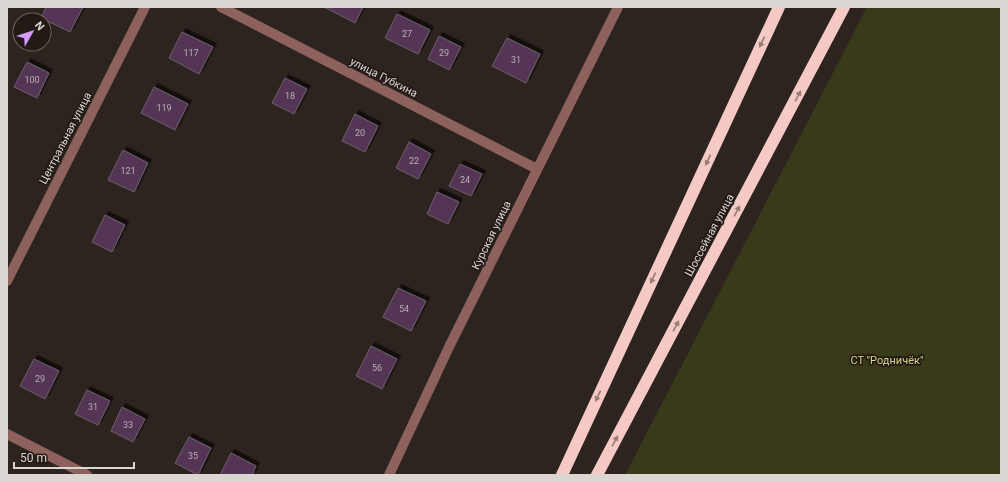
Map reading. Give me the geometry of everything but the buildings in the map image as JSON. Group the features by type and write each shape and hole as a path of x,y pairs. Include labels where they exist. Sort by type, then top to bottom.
{"highway":[{"path":"562,475 779,7"},
{"name":"Шоссейная улица","path":"597,475 844,7"}],"street":[{"name":"Центральная улица","path":"7,281 145,7"},
{"name":"улица Губкина","path":"221,7 537,168"},
{"name":"Курская улица","path":"389,475 537,168 618,7"},
{"path":"7,434 87,475"}],"green space":[{"name":"СТ \"Родничёк\"","path":"867,7 1001,7 1001,475 625,475"}]}
